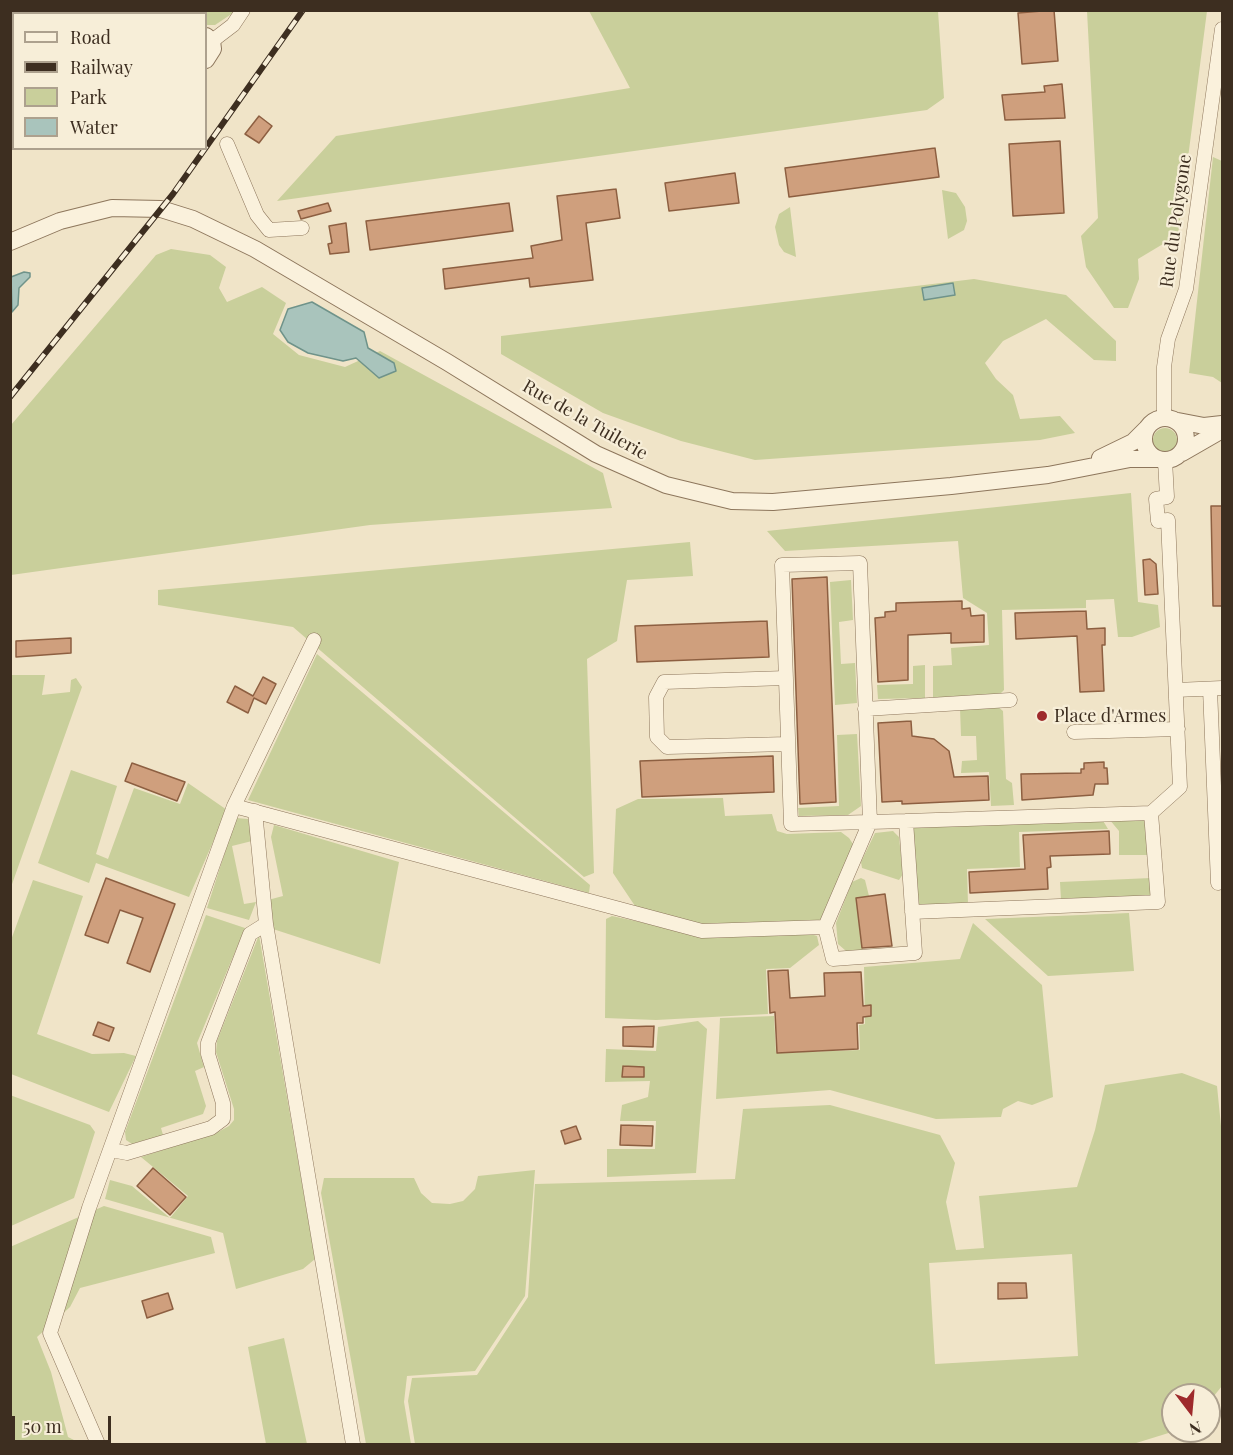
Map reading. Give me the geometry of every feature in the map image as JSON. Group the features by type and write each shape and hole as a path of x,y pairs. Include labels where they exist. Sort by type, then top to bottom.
{"street":[{"path":"207,59 212,54 208,38 233,25 243,10"},
{"name":"Rue du Polygone","path":"1171,419 1162,386 1165,358 1168,339 1186,290 1222,29"},
{"path":"227,144 257,215 269,230"},
{"name":"Rue de la Tuilerie","path":"10,242 60,221 94,210 142,207 193,219 255,249 447,362 596,454 631,471 691,493 732,501 773,502 951,486 1075,470 1130,459 1161,460"},
{"path":"269,230 302,228"},
{"path":"255,249 269,230"},
{"path":"906,821 915,953 833,959 825,927 870,822 860,563 782,565 791,824 870,822 906,821 1151,813 1180,787 1168,520 1158,521 1156,499 1167,497 1161,460 1145,446 1146,429 1153,421 1171,419 1204,426 1222,424"},
{"path":"1171,419 1186,433 1187,441 1182,453"},
{"name":"Rue de la Tuilerie","path":"1075,470 1133,442 1146,429"},
{"path":"1161,460 1182,453 1222,430"},
{"path":"98,1444 50,1333 89,1208 234,806 314,640"},
{"path":"786,678 664,682 656,698 657,737 667,747 788,744"},
{"path":"1176,690 1216,689 1219,795 1218,883 1222,882"},
{"path":"865,709 1010,700"},
{"path":"1074,732 1178,729"},
{"path":"234,806 702,931 825,927"},
{"path":"255,812 266,924 353,1444"},
{"path":"912,912 1158,902 1151,813"},
{"path":"111,1150 127,1153 211,1128 223,1119 223,1103 208,1054 208,1043 250,934 266,924"}],"green space":[{"path":"176,11 236,11 215,25 207,25 207,12"},
{"path":"589,11 938,11 944,98 927,110 277,201 336,136 630,88"},
{"path":"1087,11 1207,11 1178,235 1138,259 1139,279 1128,308 1114,308 1086,267 1081,236 1098,218"},
{"path":"1213,157 1222,161 1222,383 1213,377 1189,373"},
{"path":"942,190 956,193 965,207 967,221 964,230 948,239"},
{"path":"790,207 796,257 784,252 779,245 775,227 779,214"},
{"path":"171,249 210,255 226,267 219,288 227,302 262,287 286,303 273,334 299,355 345,367 380,351 603,473 612,508 370,525 11,575 11,425 156,255"},
{"path":"974,279 1066,295 1116,341 1116,361 1094,360 1046,319 1003,341 985,363 996,379 1013,395 1020,419 1060,416 1075,433 1040,440 755,460 681,441 603,413 501,354 501,336"},
{"path":"1165,428 1173,432 1177,440 1173,448 1165,452 1157,448 1153,440 1157,432"},
{"path":"1131,493 1138,602 1158,605 1160,627 1132,637 1118,637 1114,599 1086,600 1086,608 1002,610 1004,690 999,695 933,698 933,666 952,665 951,648 989,645 987,613 963,598 958,541 785,551 767,531"},
{"path":"690,542 693,576 627,580 617,641 587,659 594,873 584,877 293,627 158,605 158,590"},
{"path":"851,580 853,620 839,622 841,664 855,663 857,703 835,705 830,582"},
{"path":"317,654 590,885 589,893 248,800"},
{"path":"925,665 925,698 878,699 877,685 913,684 913,666"},
{"path":"11,675 45,675 42,695 70,692 71,680 76,678 82,687 11,887"},
{"path":"997,706 1003,711 1006,779 1012,783 1014,805 991,806 989,772 961,773 962,761 977,760 976,736 961,736 960,708"},
{"path":"857,734 861,806 848,815 799,816 798,808 839,806 837,735"},
{"path":"71,770 117,786 96,854 108,859 134,788 180,804 188,783 227,810 189,897 96,863 89,883 38,863"},
{"path":"723,798 725,816 772,814 777,831 787,834 841,832 849,838 853,844 826,917 817,921 703,924 637,909 613,873 616,809 638,799"},
{"path":"236,818 248,819 252,841 232,846 244,904 256,902 249,920 207,908"},
{"path":"1147,818 1150,855 1119,855 1119,831 1109,819"},
{"path":"1102,819 1108,829 1019,832 1020,867 967,869 968,904 918,906 913,826"},
{"path":"274,825 399,862 380,964 273,929 268,900 283,896 271,837"},
{"path":"893,831 899,837 903,874 899,880 862,868 861,862 875,833"},
{"path":"861,878 865,880 869,896 856,898 863,952 846,951 838,944 836,923 852,882"},
{"path":"1151,878 1152,896 1061,900 1060,882"},
{"path":"33,880 83,896 37,1034 92,1054 124,1053 136,1056 109,1112 11,1074 11,940"},
{"path":"1129,913 1134,971 1048,976 985,919"},
{"path":"206,915 245,928 197,1043 204,1067 195,1071 206,1106 203,1114 161,1128 163,1135 132,1144 126,1140 125,1132"},
{"path":"612,916 710,937 804,932 817,936 819,945 790,968 766,969 768,1014 656,1020 605,1018 606,919"},
{"path":"973,923 1042,985 1053,1097 1032,1105 1018,1101 1003,1109 1001,1117 936,1119 830,1090 716,1099 720,1018 774,1016 776,1053 860,1050 859,1025 865,1024 864,967 960,959"},
{"path":"259,935 315,1259 303,1269 236,1289 223,1233 170,1218 188,1196 141,1157 218,1132 234,1120 234,1109 216,1052 217,1041"},
{"path":"698,1021 707,1029 696,1173 607,1177 607,1149 655,1149 656,1121 620,1121 622,1105 648,1097 650,1081 605,1082 606,1049 656,1051 658,1027"},
{"path":"1182,1073 1217,1086 1222,1136 1222,1386 1221,1383 1161,1383 1161,1435 1133,1444 415,1444 408,1401 412,1378 477,1375 528,1297 535,1184 735,1179 743,1109 830,1105 940,1135 955,1163 946,1202 956,1250 984,1248 979,1196 1077,1187 1095,1130 1105,1085","holes":["1072,1254 1078,1356 935,1364 929,1263"]},
{"path":"10,1095 90,1125 95,1132 74,1198 11,1226"},
{"path":"535,1170 525,1296 475,1371 407,1376 404,1402 411,1444 366,1444 321,1193 324,1178 414,1178 421,1193 432,1203 450,1204 463,1201 475,1189 478,1176"},
{"path":"110,1180 132,1186 170,1218 105,1199"},
{"path":"104,1206 211,1237 215,1253 80,1288 70,1307 37,1337 51,1372 68,1437 82,1444 11,1444 10,1247"},
{"path":"284,1338 307,1444 266,1444 248,1347"}],"water":[{"path":"24,272 30,273 30,277 19,288 18,305 12,312 11,277"},
{"path":"953,283 955,295 924,300 922,288"},
{"path":"312,302 364,332 368,348 394,363 396,371 379,378 356,358 343,361 308,353 288,342 280,330 288,309"}],"building":[{"path":"1054,10 1058,61 1022,64 1018,13"},
{"path":"1062,84 1065,118 1005,120 1002,95 1045,92 1044,86"},
{"path":"259,116 272,126 259,143 245,134"},
{"path":"1060,141 1064,213 1013,216 1009,144"},
{"path":"935,148 939,177 789,197 785,168"},
{"path":"735,173 739,203 669,211 665,183"},
{"path":"616,189 620,218 586,223 593,280 530,287 529,278 445,289 443,269 533,258 531,246 562,240 557,196"},
{"path":"328,203 331,211 301,219 298,211"},
{"path":"509,203 513,231 370,250 366,221"},
{"path":"346,223 349,252 330,254 328,244 332,243 329,226"},
{"path":"1211,506 1222,506 1222,606 1213,606"},
{"path":"1150,559 1156,564 1158,594 1145,595 1143,560"},
{"path":"827,577 836,802 800,804 792,579"},
{"path":"962,601 962,609 970,608 971,616 984,615 984,642 951,643 951,633 908,635 908,680 878,682 875,618 885,617 885,612 896,611 896,603"},
{"path":"1086,611 1087,629 1105,628 1105,645 1102,645 1104,691 1080,692 1077,636 1016,639 1015,613"},
{"path":"767,621 769,657 637,662 635,626"},
{"path":"71,638 71,653 16,657 16,641"},
{"path":"263,677 276,684 266,704 254,698 248,713 227,702 235,686 253,696"},
{"path":"911,721 912,736 934,739 949,751 954,777 988,776 989,800 902,804 902,801 882,802 878,723"},
{"path":"773,756 774,792 642,797 640,761"},
{"path":"1104,762 1104,768 1107,768 1108,784 1095,784 1093,795 1022,800 1021,774 1081,773 1084,763"},
{"path":"132,763 185,782 177,801 125,781"},
{"path":"1109,831 1110,854 1050,856 1051,867 1047,868 1048,889 970,893 969,872 1025,869 1023,835"},
{"path":"106,878 175,904 150,972 127,963 143,918 120,910 108,943 85,935"},
{"path":"885,894 892,946 862,948 856,898"},
{"path":"788,970 790,998 825,996 824,973 861,972 863,1006 871,1005 871,1016 863,1017 863,1023 857,1023 858,1049 777,1053 775,1012 770,1013 768,971"},
{"path":"98,1022 114,1028 109,1041 93,1035"},
{"path":"654,1026 653,1047 623,1046 623,1027"},
{"path":"623,1066 644,1067 644,1077 622,1077"},
{"path":"621,1125 653,1126 652,1146 620,1145"},
{"path":"576,1126 581,1139 565,1144 561,1131"},
{"path":"153,1168 186,1197 170,1215 137,1186"},
{"path":"998,1283 1026,1283 1027,1298 998,1299"},
{"path":"168,1293 173,1309 147,1318 142,1301"}],"railway":[{"path":"207,146 303,10"},
{"path":"10,397 173,194 204,150"}],"place":[{"name":"Place d'Armes","path":"1042,716"}]}
